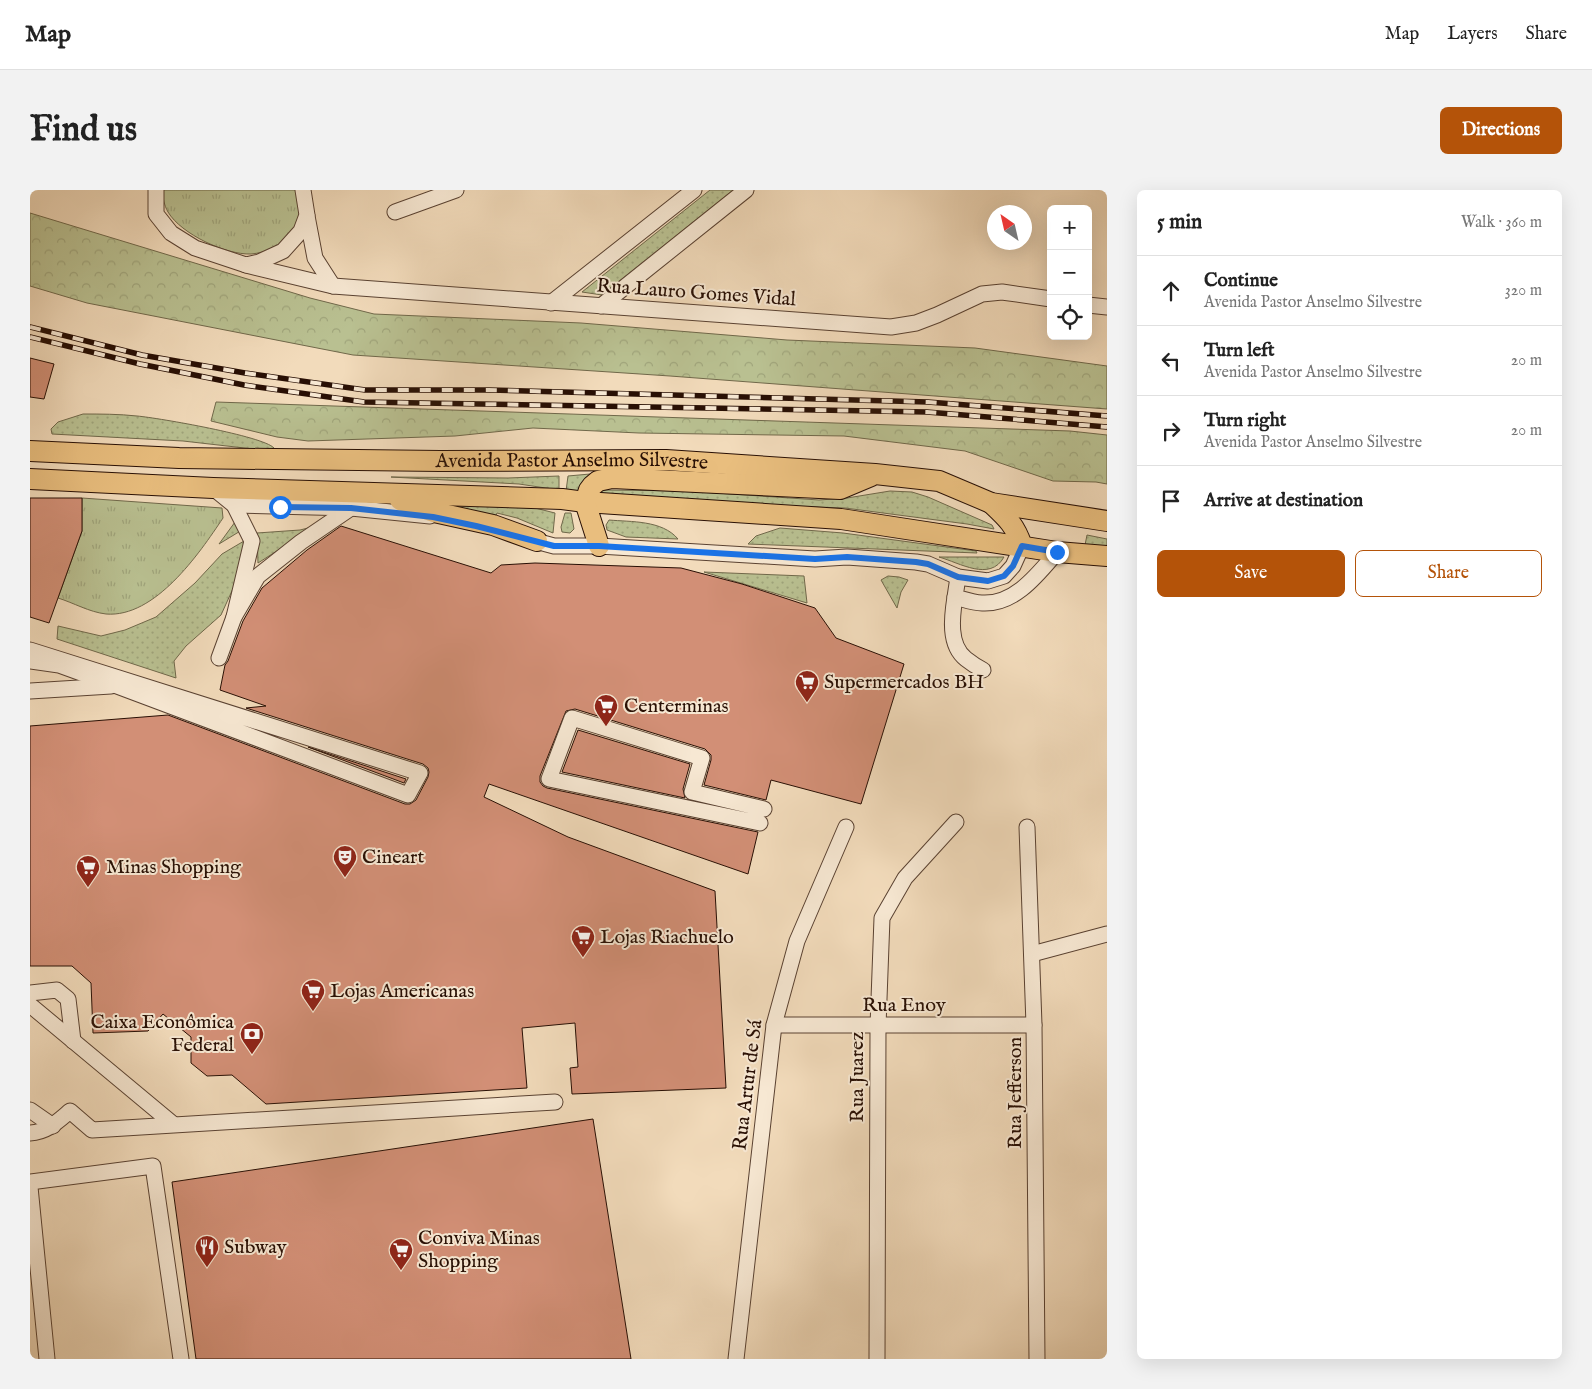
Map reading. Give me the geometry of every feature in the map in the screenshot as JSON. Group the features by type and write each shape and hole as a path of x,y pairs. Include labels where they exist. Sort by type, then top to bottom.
{"main road":[{"name":"Avenida Pastor Anselmo Silvestre","path":"30,451 179,458 440,461 666,460 875,474 939,482 991,503 1107,521"},
{"path":"599,546 585,502 588,490 598,481 612,478 840,489 875,474"},
{"name":"Avenida Pastor Anselmo Silvestre","path":"30,479 213,488 562,499 841,520 1057,552 1107,556"},
{"path":"384,494 434,512 493,525 537,541"},
{"path":"991,503 1017,531 1022,546"}],"street":[{"name":"Rua Lauro Gomes Vidal","path":"147,190 156,214 171,233 195,248 246,265 333,286 891,327 916,323 930,318 982,294 1002,292 1047,298"},
{"path":"156,190 156,214"},
{"path":"395,212 456,190"},
{"path":"550,303 694,190"},
{"path":"602,306 746,190"},
{"path":"246,265 259,262 283,251 301,231 306,199"},
{"path":"306,199 315,258 333,286"},
{"path":"1092,305 1107,307"},
{"path":"213,488 234,505 252,541 234,617 219,658"},
{"path":"234,505 351,508 433,517 554,546 599,546 815,559 847,557 916,562 928,564 958,577 988,581 1004,576 1013,566 1022,546"},
{"path":"234,617 258,576 351,508"},
{"path":"955,596 982,603 1004,600 1022,589 1057,552"},
{"path":"958,577 952,620 955,642 964,658 983,670"},
{"path":"30,650 420,772 408,796 59,665 30,661"},
{"path":"30,691 117,686"},
{"path":"572,718 702,758 692,792 762,816 549,779 572,718"},
{"name":"Rua Juarez","path":"877,1359 878,1026 882,918 905,878 956,822"},
{"name":"Rua Artur de Sá","path":"736,1359 774,1025 797,941 846,827"},
{"name":"Rua Jefferson","path":"1027,827 1034,1025 1037,1359"},
{"path":"1032,954 1107,934"},
{"path":"30,993 58,990 68,999 73,1041"},
{"path":"30,1005 173,1124"},
{"name":"Rua Enoy","path":"774,1025 1034,1025"},
{"path":"30,1133 53,1126 70,1111 92,1130 555,1102"},
{"path":"30,1110 53,1126"},
{"path":"30,1182 153,1166 181,1359"},
{"path":"30,1187 35,1284 47,1359"}],"green space":[{"path":"162,190 297,190 300,217 289,236 277,246 267,251 251,254 229,251 205,242 174,220 168,212"},
{"path":"710,190 733,190 602,295 582,292"},
{"path":"30,213 310,298 374,314 581,323 787,340 975,348 1107,366 1107,409 670,376 353,355 87,303 30,286"},
{"path":"216,402 1070,431 1107,435 1107,484 1053,481 965,451 844,436 639,433 533,428 455,436 308,441 277,437 211,421"},
{"path":"83,414 149,417 232,433 266,443 274,448 262,450 183,441 52,434 51,429 58,422"},
{"path":"590,474 577,492 566,491 568,476"},
{"path":"559,476 559,490 519,484 391,477 508,478"},
{"path":"599,491 687,491 819,500 847,498 890,491 912,492 992,525 994,529 845,508 754,505 599,494"},
{"path":"82,498 222,508 223,518 188,565 158,595 142,606 124,612 106,614 58,598 82,531"},
{"path":"437,505 535,508 555,513 553,533 517,518 497,513 495,518"},
{"path":"565,513 571,513 574,529 570,533 562,532 561,527"},
{"path":"609,520 655,525 664,528 678,539 626,537 607,530 606,525"},
{"path":"235,522 242,530 219,544"},
{"path":"316,526 258,563 257,533 300,530"},
{"path":"780,528 843,533 976,551 977,553 748,544 756,536"},
{"path":"1087,535 1107,539 1107,548 1085,545"},
{"path":"244,541 246,547 236,582 221,615 186,646 174,661 176,678 57,639 58,626 101,636 125,630 156,617 195,583 222,554"},
{"path":"939,557 1004,557 998,564 983,570 974,569"},
{"path":"704,572 804,576 807,603"},
{"path":"888,576 908,580 901,592 897,608 881,580"}],"building":[{"path":"30,358 54,364 44,399 30,397"},
{"path":"30,498 82,498 82,531 49,623 30,617"},
{"path":"341,526 491,573 501,565 535,563 681,568 742,584 815,608 836,638 904,664 861,804 771,780 766,800 704,785 711,760 711,755 705,749 575,709 566,711 540,776 540,782 543,786 758,832 748,874 489,784 484,797 568,837 715,891 726,1088 572,1094 570,1068 578,1067 575,1023 522,1028 527,1088 266,1104 232,1075 207,1076 191,1063 191,1037 163,1014 148,1031 93,1033 91,983 72,966 30,966 30,726 168,715 405,804 410,804 416,800 429,772 428,768 423,764 246,708 266,706 220,690 225,665 243,621 262,588 307,550"},
{"path":"578,730 690,764 683,789 685,798 562,772"},
{"path":"308,747 406,779 404,783"},
{"name":"Conviva Minas Shopping","path":"593,1119 631,1359 196,1359 172,1182"}],"railway":[{"path":"30,327 142,355 245,373 365,390 489,390 928,402 1107,416"},
{"path":"30,337 140,364 244,385 364,402 927,412 1107,427"}],"place":[{"name":"Supermercados BH","path":"807,703"},
{"name":"Centerminas","path":"606,727"},
{"name":"Cineart","path":"345,878"},
{"name":"Minas Shopping","path":"88,888"},
{"name":"Lojas Riachuelo","path":"583,958"},
{"name":"Lojas Americanas","path":"313,1012"},
{"name":"Caixa Econômica Federal","path":"252,1055"},
{"name":"Subway","path":"207,1268"},
{"name":"Conviva Minas Shopping","path":"401,1271"}],"route":[{"path":"280,507 351,508 433,517 554,546 599,546 815,559 847,557 916,562 928,564 958,577 988,581 1004,576 1013,566 1022,546 1057,552"}]}
